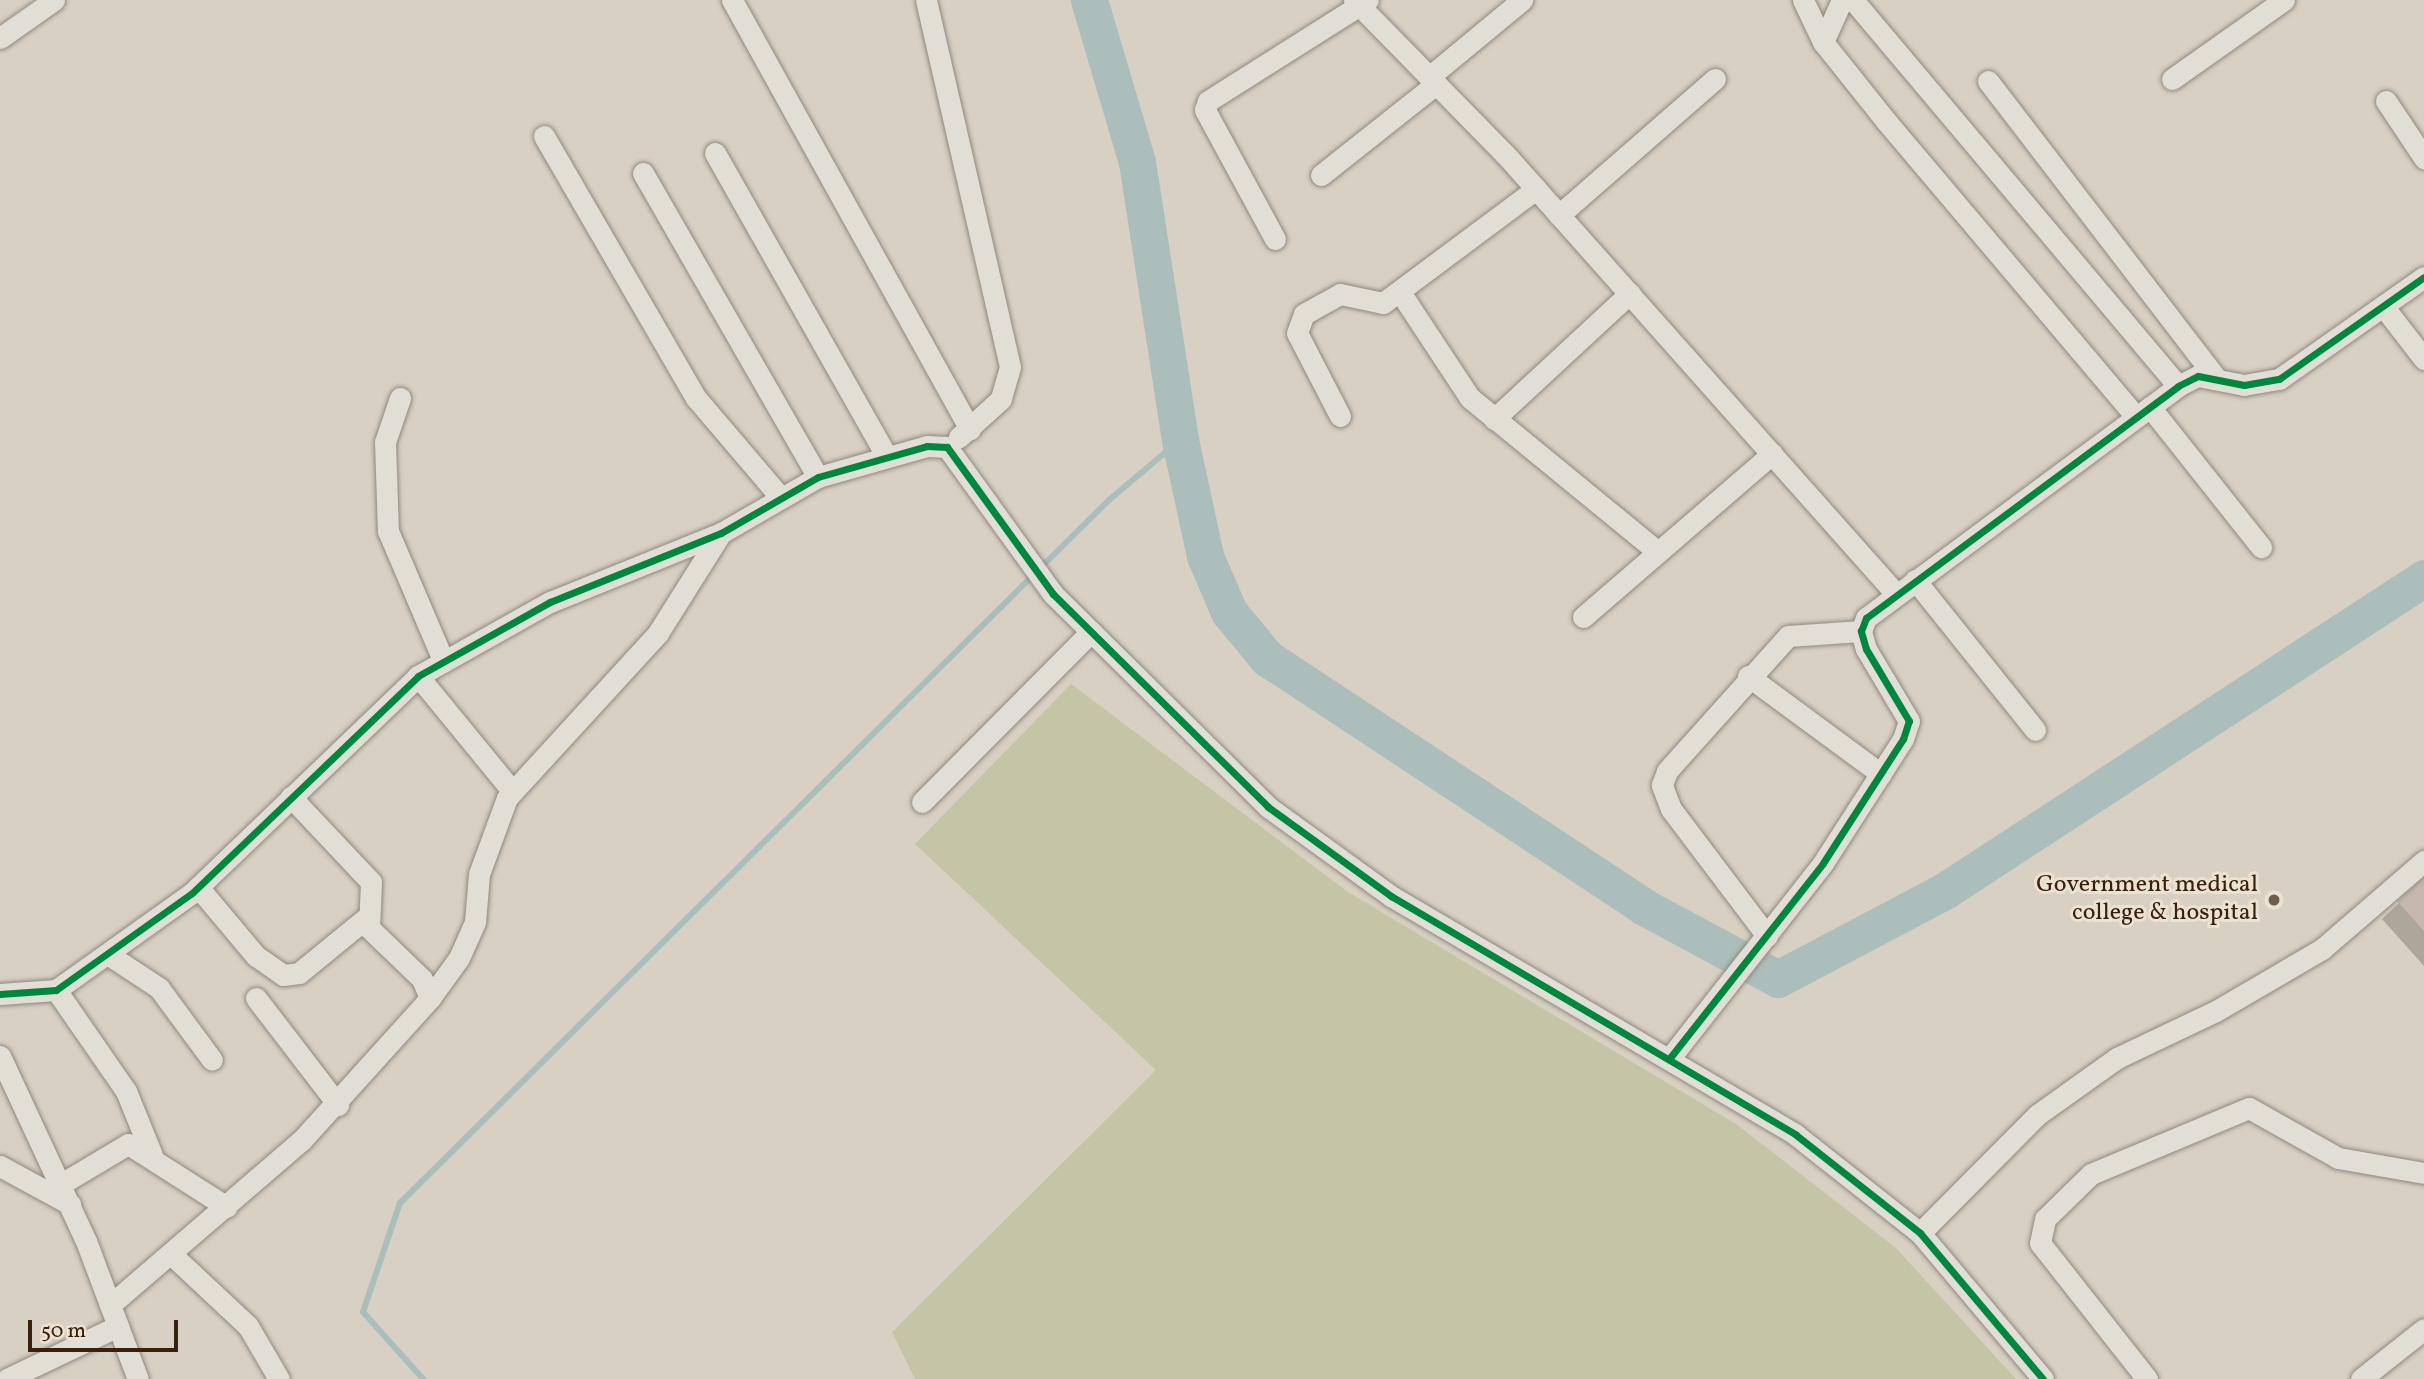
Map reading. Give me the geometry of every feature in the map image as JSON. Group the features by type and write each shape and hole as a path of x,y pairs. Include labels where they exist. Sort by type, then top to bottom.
{"street":[{"path":"0,38 54,0"},
{"path":"732,0 970,429"},
{"path":"0,995 56,990 198,887 418,676 550,602 721,533 818,477 887,457 947,447 1000,399 1010,367 926,0"},
{"path":"1321,175 1522,0"},
{"path":"1803,0 1824,41 2261,547"},
{"path":"1824,41 1842,0"},
{"path":"1853,0 2179,386"},
{"path":"2172,79 2260,6 2284,0"},
{"path":"1275,239 1205,110 1208,101 1361,2 1630,293 1896,594"},
{"path":"1559,215 1715,79"},
{"path":"1988,81 2214,376"},
{"path":"2386,101 2424,158"},
{"path":"544,136 696,398 781,498"},
{"path":"715,153 887,457"},
{"path":"643,173 818,477"},
{"path":"1340,416 1303,350 1297,323 1340,294 1375,304 1399,292 1536,189"},
{"path":"1762,942 1712,869 1662,785 1667,771 1748,676 1788,636 1860,631 1896,594 2179,386 2214,376 2244,385 2279,379 2424,277"},
{"path":"1399,292 1454,382 1494,419 1656,550"},
{"path":"1494,419 1630,293"},
{"path":"2383,306 2424,359"},
{"path":"400,398 385,442 388,531 444,662"},
{"path":"947,447 1053,594 1268,807 1391,896 1796,1135 1920,1233 2043,1379"},
{"path":"1583,617 1656,550 1772,454"},
{"path":"110,1305 227,1207 338,1105 430,998 460,958 475,922 487,844 512,791 658,633 721,533"},
{"path":"1915,580 2035,730"},
{"path":"1669,1059 1762,942 1881,775 1909,721 1860,631"},
{"path":"922,802 1091,632"},
{"path":"418,676 512,791"},
{"path":"1748,676 1881,775"},
{"path":"198,887 256,957 283,975 299,973 365,919 371,882 291,797"},
{"path":"1920,1233 2037,1115 2117,1058 2216,1011 2322,949 2424,861"},
{"path":"365,919 422,979 430,998"},
{"path":"109,954 159,988 212,1060"},
{"path":"56,990 126,1091 152,1155"},
{"path":"256,998 338,1105"},
{"path":"0,1056 8,1089 70,1204 138,1379"},
{"path":"2147,1379 2040,1243 2045,1219 2091,1174 2249,1108 2338,1158 2424,1173"},
{"path":"61,1184 128,1144 152,1155 227,1207"},
{"path":"0,1166 70,1204"},
{"path":"171,1254 248,1326 279,1379"},
{"path":"8,1379 118,1326"},
{"path":"2361,1379 2424,1329"}],"green space":[{"path":"1071,684 1348,892 1736,1124 1896,1248 2016,1379 915,1379 892,1332 1156,1070 915,844"}],"building":[{"path":"2424,877 2424,931 2397,901"}],"waterway":[{"path":"1089,0 1137,162 1180,440 1205,556 1229,612 1267,658 1644,907 1778,979 1946,890 2424,578"},
{"path":"423,1379 363,1312 400,1203 1109,500 1180,440"}],"cycle path":[{"path":"1669,1059 1823,863 1903,739 1909,721 1866,649 1861,631 1866,618 2178,386 2198,376 2244,385 2279,379 2424,277"},
{"path":"0,994 56,990 192,893 418,676 550,602 721,533 818,477 927,446 947,447 1053,594 1268,807 1391,896 1796,1135 1920,1233 2043,1379"}],"place":[{"name":"Government medical college & hospital","path":"2274,900"}]}
